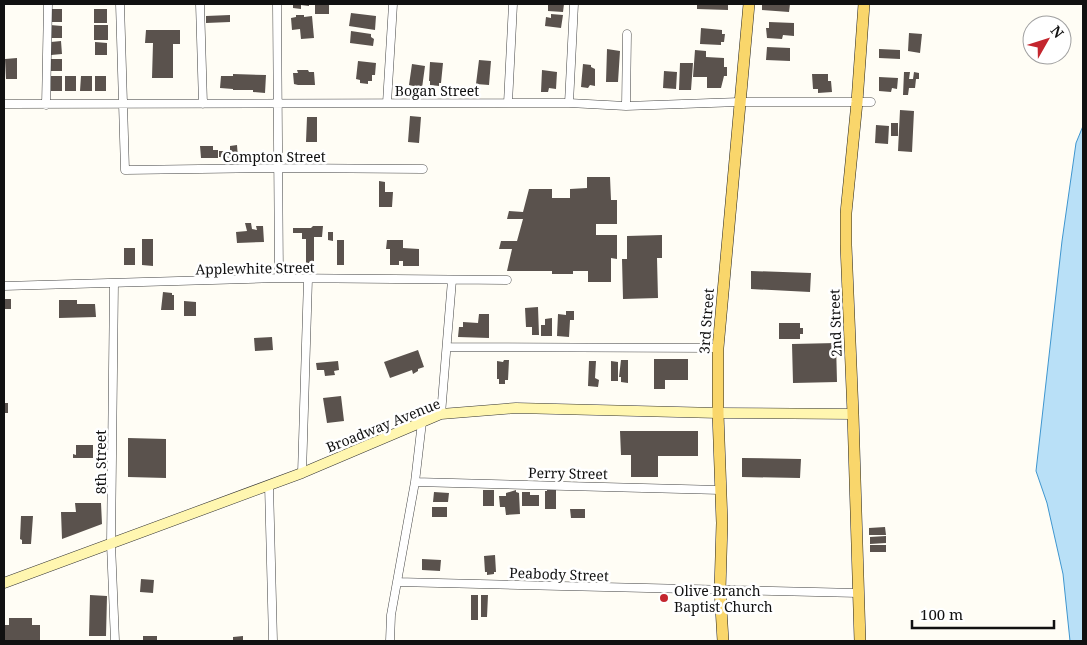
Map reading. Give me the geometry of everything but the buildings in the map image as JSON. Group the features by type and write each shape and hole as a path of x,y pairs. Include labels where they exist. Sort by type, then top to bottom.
{"main road":[{"name":"3rd Street","path":"723,641 720,590 722,523 718,348 749,4"},
{"name":"2nd Street","path":"860,641 846,229 864,4"},
{"name":"Broadway Avenue","path":"4,583 302,473 441,414 516,408 853,414"}],"street":[{"path":"46,104 48,4"},
{"path":"120,4 122,104"},
{"path":"200,4 203,104"},
{"path":"277,4 279,278"},
{"path":"387,103 392,4"},
{"path":"508,103 513,4"},
{"path":"570,103 574,4"},
{"path":"626,106 627,34"},
{"name":"Bogan Street","path":"4,104 570,103 626,106 740,102 871,102"},
{"name":"Compton Street","path":"122,104 125,170 423,169"},
{"name":"Applewhite Street","path":"4,286 279,278 507,280"},
{"path":"302,473 308,279"},
{"path":"441,414 452,280"},
{"name":"8th Street","path":"114,283 111,544 115,641"},
{"path":"447,347 718,348"},
{"path":"390,641 391,615 415,482 422,422"},
{"name":"Perry Street","path":"415,482 720,490"},
{"path":"269,485 273,641"},
{"name":"Peabody Street","path":"397,582 858,593"}],"water":[{"path":"1083,126 1083,641 1070,641 1063,574 1047,503 1036,471 1062,241 1076,143"}],"place":[{"name":"Olive Branch Baptist Church","path":"664,598"}]}
